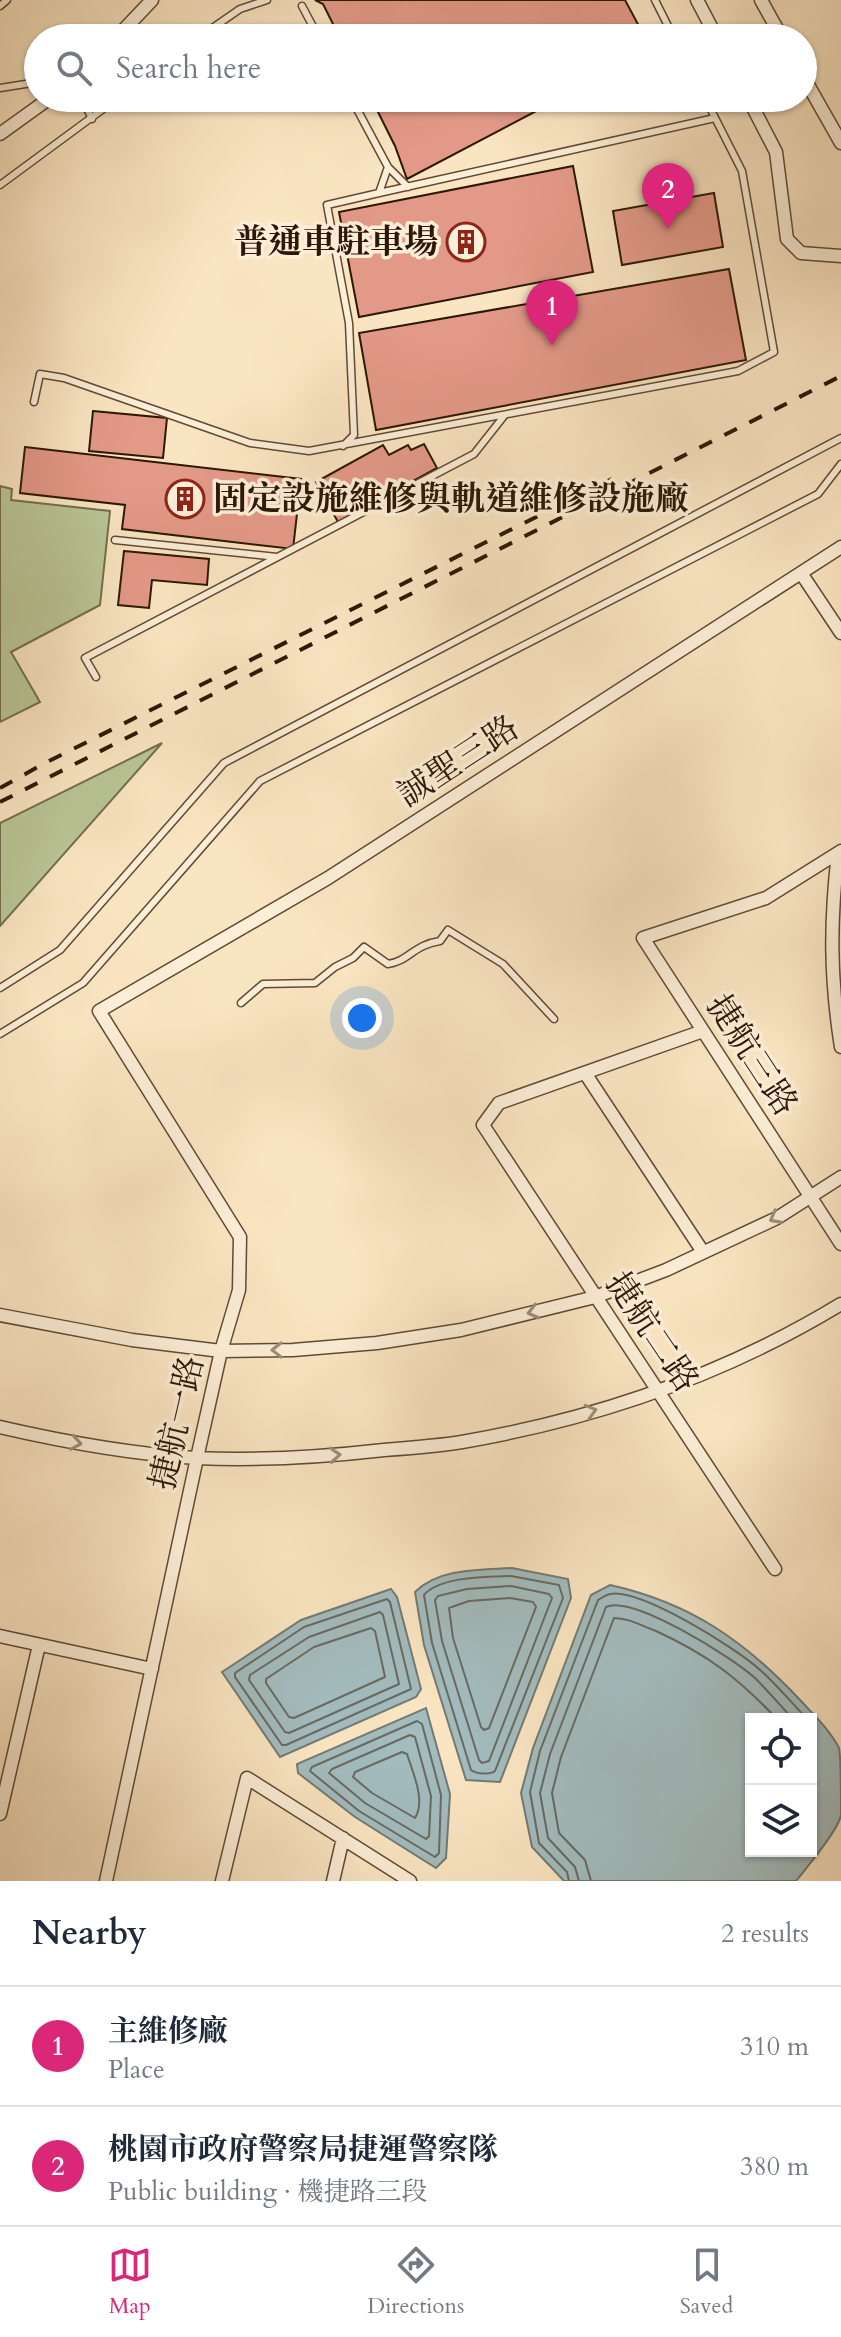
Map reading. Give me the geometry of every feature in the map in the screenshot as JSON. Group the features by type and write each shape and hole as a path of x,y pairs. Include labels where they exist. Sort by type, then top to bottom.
{"street":[{"path":"129,24 152,0"},
{"path":"697,0 710,24"},
{"path":"761,0 774,24"},
{"path":"817,101 841,143"},
{"path":"0,134 31,112"},
{"path":"755,112 776,152 787,239 801,253 841,256"},
{"name":"誠聖三路","path":"99,1011 328,878 841,547"},
{"path":"801,573 841,633"},
{"path":"840,852 830,945 841,1047"},
{"name":"捷航三路","path":"840,852 766,898 643,938 841,1244"},
{"name":"捷航一路","path":"99,1011 240,1237 239,1290 221,1351 106,1881"},
{"path":"703,1031 585,1073 703,1252"},
{"name":"捷航二路","path":"585,1073 499,1103 483,1125 775,1569"},
{"path":"0,1315 132,1340 221,1351 293,1350 377,1343 461,1330 595,1297 666,1270 777,1218 841,1177"},
{"path":"0,1427 110,1449 197,1458 275,1460 461,1442 556,1422 659,1391 734,1362 841,1304"},
{"path":"0,1636 152,1669"},
{"path":"0,1814 39,1645"},
{"path":"222,1881 247,1778 410,1881"},
{"path":"333,1881 343,1838"}],"lane":[{"path":"0,6 7,0"},
{"path":"218,24 240,9 267,0"},
{"path":"655,0 667,24"},
{"path":"302,6 312,24"},
{"path":"0,88 24,84"},
{"path":"89,112 92,119"},
{"path":"0,185 101,112"},
{"path":"359,112 388,167 408,187"},
{"path":"34,402 40,374 64,378 250,443 309,451 738,371 774,352 742,171 712,112"},
{"path":"343,446 354,435 349,323 327,205 715,118"},
{"path":"379,193 388,167"},
{"path":"96,677 85,658 474,454 504,416"},
{"path":"0,988 60,950 224,763 841,438"},
{"path":"0,1034 83,983 260,781 818,494 841,464"},
{"path":"115,540 277,557"},
{"path":"241,1003 263,984 315,983 364,947 388,964 400,962 425,943 440,941 448,930 503,964 554,1019"}],"green space":[{"path":"0,486 12,489 11,500 110,511 100,605 11,652 40,702 0,722"},
{"path":"162,743 0,926 0,823"}],"water":[{"path":"512,1568 568,1579 571,1598 500,1782 466,1780 424,1645 415,1592 448,1574"},
{"path":"610,1585 666,1602 715,1627 737,1643 759,1660 812,1713 745,1713 745,1857 814,1857 796,1881 564,1881 532,1847 521,1793 533,1748 591,1595"},
{"path":"391,1589 397,1597 421,1689 416,1697 280,1757 222,1672 301,1620"},
{"path":"426,1708 450,1794 446,1858 436,1868 355,1817 298,1773 297,1764"},
{"path":"817,1718 831,1735 840,1753 841,1815 817,1853"}],"building":[{"path":"315,0 625,0 638,24 333,24 323,4"},
{"path":"378,112 534,112 407,179"},
{"name":"普通車駐車場","path":"573,166 593,272 359,317 339,212"},
{"path":"714,193 723,247 622,265 613,211"},
{"path":"729,269 746,360 376,430 359,333"},
{"path":"93,411 167,418 163,458 89,451"},
{"path":"424,444 437,468 338,522 316,482 383,445 389,455 408,445 411,450"},
{"name":"固定設施維修與軌道維修設施廠","path":"25,447 301,479 293,549 122,529 125,505 20,493"},
{"path":"124,551 209,559 207,585 152,580 149,608 118,605"}],"railway":[{"path":"0,802 841,376"},
{"path":"0,788 614,478"}],"place":[{"name":"桃園市政府警察局捷運警察隊","path":"668,229"},
{"name":"普通車駐車場","path":"466,242"},
{"name":"主維修廠","path":"552,346"},
{"name":"固定設施維修與軌道維修設施廠","path":"185,499"}]}
